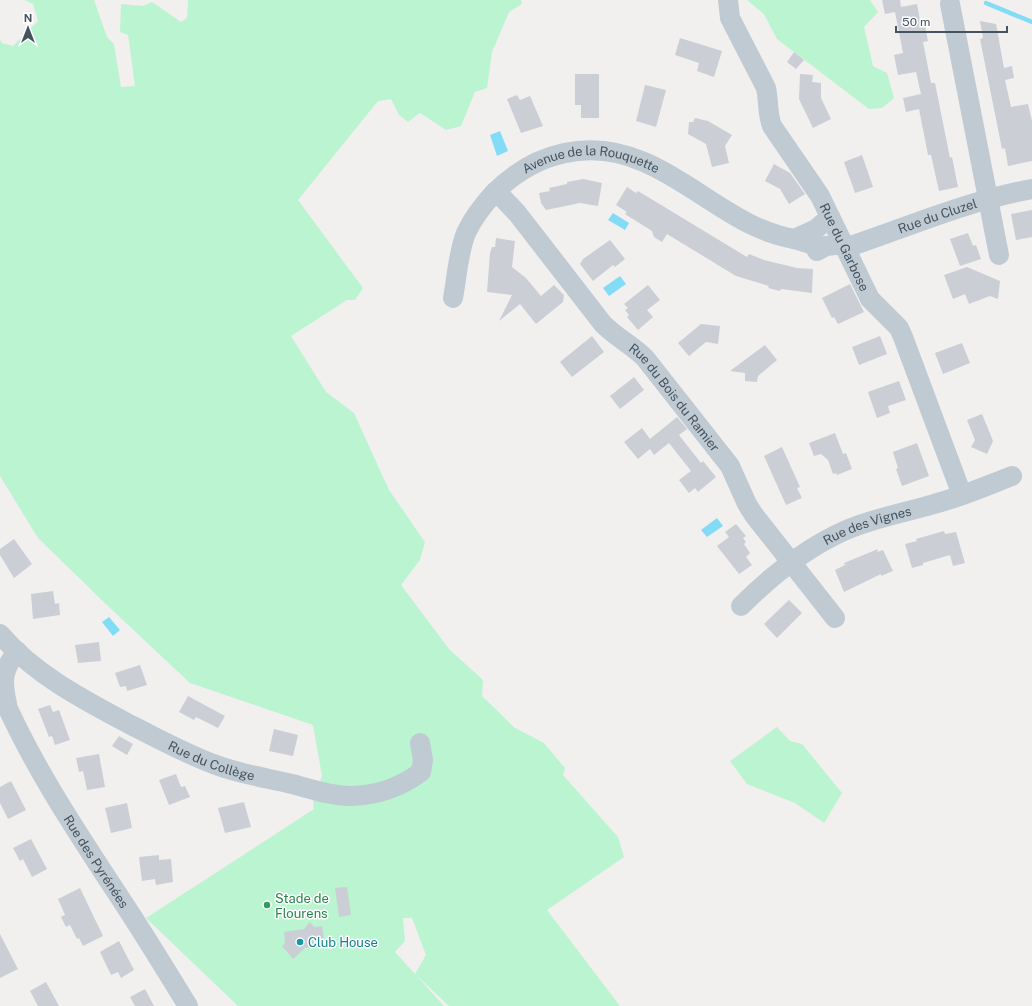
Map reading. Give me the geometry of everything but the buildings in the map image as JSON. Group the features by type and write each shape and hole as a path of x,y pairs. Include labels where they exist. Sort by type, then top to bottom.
{"street":[{"name":"Rue du Garbose","path":"728,0 730,18 766,88 769,98 769,119 772,126 820,196 870,299 893,321 903,337 962,495"},
{"path":"950,4 999,255"},
{"name":"Avenue de la Rouquette","path":"453,298 461,249 466,233 484,203 518,172 544,158 578,151 610,152 644,161 759,229 772,235 794,239 814,245 817,251 826,246 844,246"},
{"name":"Rue du Cluzel","path":"844,246 927,217 988,198 1032,189"},
{"name":"Rue du Bois du Ramier","path":"496,191 517,213 603,324 618,339 638,351 645,358 730,466 747,504 835,618"},
{"path":"794,239 816,229 830,217"},
{"name":"Rue des Vignes","path":"741,606 771,577 792,562 842,532 880,517 935,504 1012,476"},
{"name":"Rue du Collège","path":"1,638 42,672 75,694 178,749 223,767 336,795 371,794 392,789 408,782 421,772 423,760 420,743"},
{"name":"Rue des Pyrénées","path":"10,714 3,678 6,667 17,651"},
{"name":"Rue des Pyrénées","path":"0,691 10,714 49,787 188,1006"}],"green space":[{"path":"24,0 94,0 107,37 114,44 121,87 135,86 128,35 120,32 121,4 143,6 152,2 181,22 187,18 188,0 521,0 522,4 509,12 492,52 487,88 475,92 461,126 446,130 420,113 408,122 399,115 391,99 378,101 298,200 363,288 355,300 347,300 291,336 326,392 354,413 389,490 425,542 420,560 401,585 449,649 483,680 482,696 515,728 544,743 565,768 563,775 618,837 624,857 547,910 620,1006 449,1006 415,974 426,955 412,918 403,918 405,941 395,952 444,1006 238,1006 146,918 314,809 313,801 322,776 313,725 190,683 38,538 0,476 0,40 2,43 13,46 38,21 33,4"},
{"path":"747,0 870,0 878,12 864,27 873,66 887,73 894,98 882,108 869,109 777,39 764,14"},
{"path":"777,727 790,741 802,744 842,793 824,823 795,803 747,784 730,761"}],"water":[{"path":"500,131 508,151 497,156 490,135"},
{"path":"613,213 629,223 625,230 608,220"},
{"path":"620,276 626,284 609,296 603,288"},
{"path":"717,518 723,526 707,537 701,530"},
{"path":"109,617 120,630 113,636 102,622"}],"waterway":[{"path":"986,3 1032,22"}],"place":[{"name":"Stade de Flourens","path":"267,905"},
{"name":"Club House","path":"300,942"}]}
